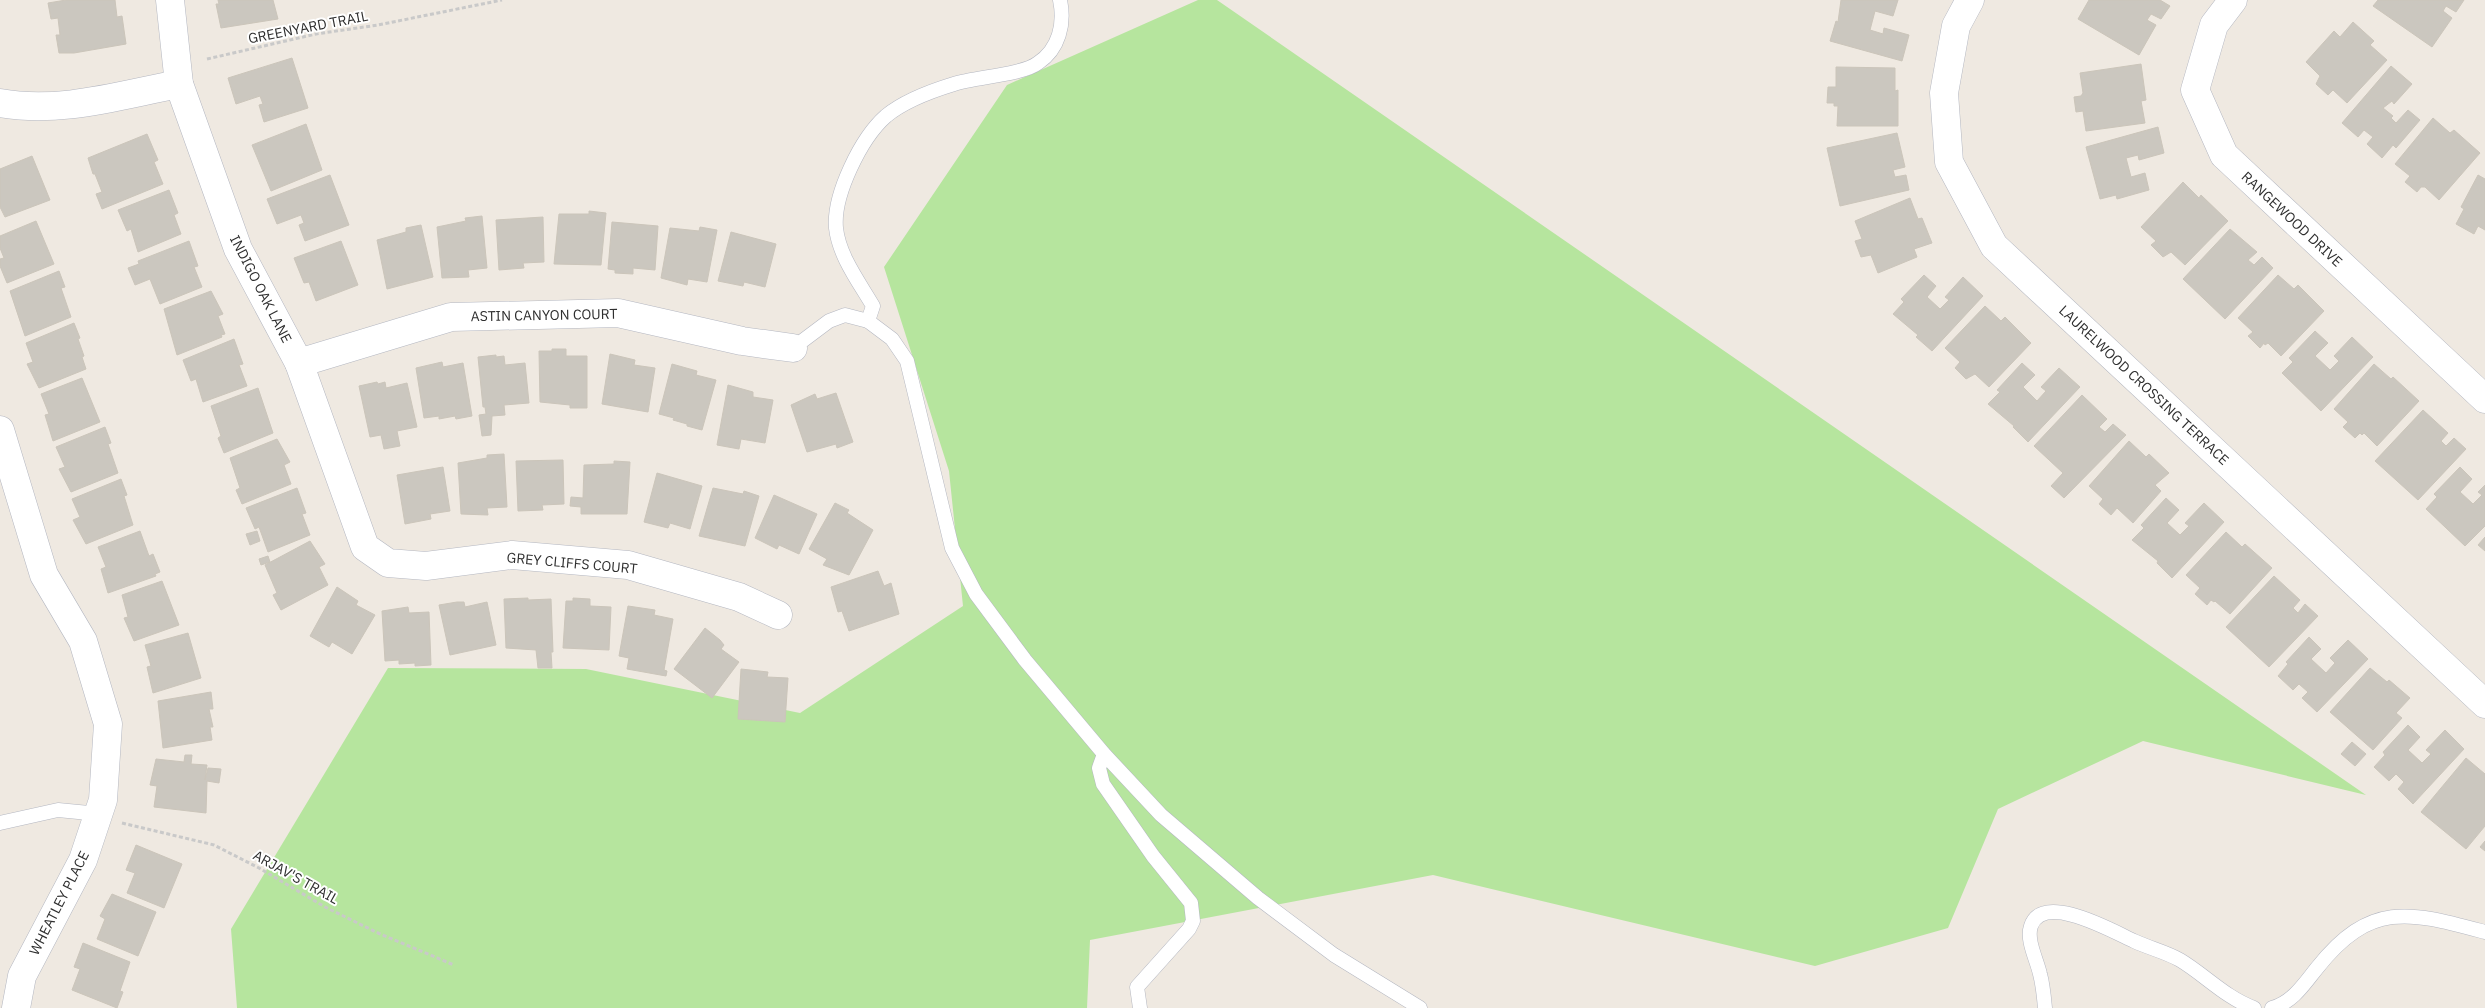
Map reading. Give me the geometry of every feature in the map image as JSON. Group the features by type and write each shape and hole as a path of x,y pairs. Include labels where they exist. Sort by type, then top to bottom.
{"street":[{"name":"INDIGO OAK LANE","path":"170,0 179,84 238,249 299,363 365,547 388,563"},
{"name":"LAURELWOOD CROSSING TERRACE","path":"1970,0 1956,26 1944,93 1949,162 1994,246 2485,704"},
{"name":"RANGEWOOD DRIVE","path":"2233,0 2214,25 2195,90 2224,155 2485,399"},
{"path":"0,103 16,106 61,106 179,84"},
{"name":"ASTIN CANYON COURT","path":"299,363 451,317 618,313 742,341 793,348"},
{"name":"WHEATLEY PLACE","path":"0,430 44,575 83,641 108,724 104,800 110,818 83,860 22,976 16,1008"},
{"name":"GREY CLIFFS COURT","path":"388,563 426,566 512,555 628,565 739,597 778,616"}],"lane":[{"path":"868,321 873,306 849,266 836,228 837,208 845,182 870,134 886,116 924,94 979,77 1023,70 1037,64 1050,52 1058,38 1062,25 1060,0"},
{"path":"793,348 830,321 845,315 868,321 892,339 907,361 952,548 976,594 1025,660 1104,754 1160,815 1258,898 1334,955 1420,1008"},
{"path":"1104,754 1098,768 1103,784 1153,856 1191,903 1193,921 1183,937 1137,987 1140,1008"},
{"path":"0,823 58,810 110,818"},
{"path":"2045,1008 2040,974 2030,937 2030,926 2036,917 2048,912 2068,913 2090,920 2161,951 2179,960 2240,1003 2254,1008"},
{"path":"2272,1008 2289,1000 2338,945 2353,932 2379,920 2404,914 2485,932"}],"path":[{"name":"GREENYARD TRAIL","path":"207,59 316,34 378,25 502,0"},
{"name":"ARJAV'S TRAIL","path":"110,818 214,845 259,868 324,906 378,933 454,965"}],"green space":[{"path":"1198,0 1217,0 2366,795 2143,741 1998,809 1948,928 1815,966 1433,875 1090,940 1087,1008 237,1008 231,929 388,668 586,669 800,713 963,606 949,471 884,267 1007,85"}],"building":[{"path":"66,0 115,0 117,17 122,16 126,44 74,53 59,53 56,35 60,35 58,18 51,19 48,3"},
{"path":"218,0 273,0 278,19 221,28 216,4 219,4"},
{"path":"1841,0 1898,0 1893,16 1875,11 1870,30 1883,34 1884,28 1909,35 1902,61 1830,41 1836,21 1838,22"},
{"path":"2089,0 2160,0 2170,6 2161,19 2151,14 2147,20 2156,25 2139,55 2078,19"},
{"path":"2378,0 2464,0 2456,12 2446,6 2443,11 2452,18 2432,47 2373,6"},
{"path":"2353,22 2374,41 2370,45 2387,60 2347,103 2333,90 2328,95 2316,84 2320,76 2306,62 2334,31 2340,37"},
{"path":"292,58 308,108 264,122 259,105 263,104 260,96 236,104 228,78"},
{"path":"2141,64 2146,100 2141,101 2145,123 2086,131 2083,111 2076,112 2074,97 2081,96 2083,93 2080,73"},
{"path":"2391,66 2412,84 2394,104 2392,101 2383,108 2393,116 2391,118 2396,123 2408,110 2420,120 2396,148 2393,145 2382,158 2367,144 2373,137 2364,130 2358,137 2342,123"},
{"path":"1836,67 1895,68 1895,91 1898,90 1898,126 1837,126 1838,106 1834,106 1834,103 1827,103 1828,87 1836,87"},
{"path":"2433,118 2450,133 2454,130 2480,153 2439,200 2425,187 2421,187 2417,192 2405,182 2410,176 2395,164"},
{"path":"306,124 322,170 271,191 252,145"},
{"path":"2158,127 2164,153 2139,160 2138,155 2126,158 2131,177 2145,173 2149,190 2117,199 2116,195 2100,199 2086,147"},
{"path":"1897,133 1905,167 1893,170 1895,177 1906,175 1909,190 1840,206 1827,148"},
{"path":"147,134 158,160 154,162 163,184 102,209 96,194 102,192 88,158"},
{"path":"32,156 50,200 5,217 0,207 0,169"},
{"path":"330,175 349,225 305,241 299,225 304,223 301,215 277,224 267,199"},
{"path":"2478,175 2485,179 2485,230 2478,226 2474,234 2456,224 2464,209 2461,207"},
{"path":"2183,182 2199,198 2201,195 2228,221 2185,265 2171,252 2163,257 2151,245 2156,241 2141,227"},
{"path":"169,190 178,213 174,215 181,234 138,252 131,229 127,231 118,210"},
{"path":"1910,198 1918,219 1922,218 1932,243 1914,249 1917,257 1878,273 1871,255 1861,257 1855,241 1862,239 1855,221"},
{"path":"589,211 606,213 601,265 554,264 559,214 589,214"},
{"path":"482,216 487,268 468,270 469,277 442,278 437,227 466,221 465,218"},
{"path":"543,217 544,262 523,263 524,268 499,270 496,220"},
{"path":"36,221 54,264 7,283 0,266 0,259 4,258 0,248 0,236"},
{"path":"612,222 658,226 655,270 633,268 633,274 615,273 615,270 608,269"},
{"path":"421,225 433,277 387,289 377,240 406,232 406,228"},
{"path":"700,227 717,230 707,282 688,279 687,285 661,278 670,228 699,231"},
{"path":"2230,229 2257,252 2248,260 2254,265 2262,257 2273,268 2225,319 2183,279"},
{"path":"731,232 776,244 765,287 744,282 743,286 718,281"},
{"path":"189,241 198,266 194,267 202,287 160,304 150,279 135,285 128,268 139,264 138,261"},
{"path":"341,241 358,285 316,301 309,282 304,283 294,258"},
{"path":"59,271 65,287 61,288 71,317 25,336 10,291"},
{"path":"1924,275 1936,286 1927,297 1940,309 1949,300 1945,297 1963,277 1983,296 1932,351 1916,337 1918,335 1893,314 1904,302 1901,299"},
{"path":"2278,275 2294,289 2298,285 2324,311 2281,356 2268,343 2265,345 2264,343 2260,348 2248,336 2253,332 2238,318"},
{"path":"211,291 223,314 218,316 225,334 221,335 222,337 177,355 164,309"},
{"path":"1985,306 2001,321 2005,317 2031,343 1989,387 1975,374 1966,379 1955,368 1960,362 1945,348"},
{"path":"74,323 80,338 78,339 86,369 39,388 27,364 33,362 26,343"},
{"path":"2315,331 2328,343 2315,356 2330,370 2339,361 2334,356 2352,337 2373,357 2321,411 2282,373 2293,362 2289,358"},
{"path":"234,339 243,364 239,365 247,386 203,402 196,379 191,381 183,360"},
{"path":"552,349 566,349 566,356 587,356 587,408 570,408 570,405 540,402 539,351 552,351"},
{"path":"610,354 635,360 634,365 655,368 648,412 602,404"},
{"path":"496,355 496,357 504,356 505,365 525,363 529,403 504,405 505,415 492,416 491,435 482,436 479,415 486,414 485,407 483,407 478,357"},
{"path":"442,362 443,367 463,363 472,416 456,419 455,416 439,419 439,416 424,418 416,368"},
{"path":"2022,363 2035,375 2023,387 2037,401 2046,391 2041,387 2059,368 2080,387 2028,442 2014,426 1988,404 2000,392 1997,390"},
{"path":"672,364 697,371 696,375 716,380 702,430 659,414"},
{"path":"2374,364 2391,379 2393,377 2419,401 2377,446 2364,433 2362,435 2360,433 2355,438 2343,427 2348,422 2334,409"},
{"path":"82,378 100,422 53,441 45,415 49,414 41,394"},
{"path":"377,382 378,384 385,382 386,388 407,383 417,427 397,431 400,446 384,449 381,435 370,437 359,386"},
{"path":"728,385 753,392 753,397 773,400 765,443 741,439 739,449 717,445"},
{"path":"258,388 273,433 224,453 218,438 221,436 211,406"},
{"path":"836,393 853,442 837,448 836,444 807,452 791,405 815,394 817,399"},
{"path":"2082,395 2107,419 2099,427 2105,432 2113,424 2126,435 2064,498 2051,486 2063,473 2034,446"},
{"path":"2423,410 2448,433 2441,441 2446,446 2454,438 2466,449 2418,500 2375,461"},
{"path":"105,427 111,443 108,444 118,473 71,492 59,469 65,467 56,447"},
{"path":"277,439 290,462 284,465 291,484 242,504 236,490 240,488 230,458"},
{"path":"2129,441 2146,457 2149,454 2169,473 2155,485 2161,491 2133,523 2117,508 2111,515 2099,504 2103,499 2089,486"},
{"path":"504,454 507,507 487,508 488,515 461,514 458,463 487,458 487,455"},
{"path":"563,460 564,504 542,505 543,510 518,511 516,461"},
{"path":"614,461 630,462 627,514 581,514 581,507 570,506 571,497 583,498 584,465 614,464"},
{"path":"443,467 450,511 430,514 431,519 405,524 397,475"},
{"path":"2460,467 2472,479 2460,492 2473,504 2482,495 2478,492 2485,485 2485,526 2465,546 2426,509 2437,497 2434,494"},
{"path":"657,473 702,486 690,529 670,523 668,528 644,522"},
{"path":"121,479 127,495 124,496 133,525 86,544 73,520 80,517 72,499"},
{"path":"297,488 306,513 302,514 310,535 268,552 259,527 255,529 246,508"},
{"path":"713,488 743,494 744,491 759,496 745,546 699,536"},
{"path":"774,495 817,514 799,554 779,545 777,549 755,538"},
{"path":"2166,498 2179,510 2167,523 2180,535 2189,526 2185,523 2204,503 2224,522 2172,578 2157,563 2158,561 2132,540 2144,528 2141,525"},
{"path":"835,503 849,510 847,513 873,530 849,575 823,565 827,559 809,549"},
{"path":"140,531 149,556 153,554 160,572 155,574 156,576 108,593 101,569 106,567 98,547"},
{"path":"257,531 260,541 250,545 246,534"},
{"path":"2226,532 2242,547 2245,544 2272,568 2230,614 2215,601 2211,600 2207,605 2195,594 2200,588 2186,575"},
{"path":"2485,537 2485,551 2478,545"},
{"path":"310,541 325,564 319,567 328,585 281,610 273,595 277,593 265,565"},
{"path":"268,556 270,562 261,565 259,559"},
{"path":"878,571 884,586 891,583 899,614 849,631 842,611 838,612 831,587"},
{"path":"2274,576 2300,600 2293,608 2298,613 2305,604 2318,616 2269,667 2226,627"},
{"path":"162,581 179,625 134,641 124,618 128,617 122,595"},
{"path":"337,587 358,601 356,605 375,615 352,654 332,642 329,647 310,636"},
{"path":"528,598 528,600 551,599 552,668 538,668 536,650 506,648 504,599"},
{"path":"573,598 590,599 590,606 611,607 609,650 563,648 566,601 573,601"},
{"path":"464,602 465,607 487,602 496,645 450,655 439,605"},
{"path":"628,606 655,610 654,615 673,619 664,670 667,671 666,676 627,669 629,658 619,656"},
{"path":"408,607 409,613 429,612 431,665 415,666 415,663 399,664 399,660 385,661 382,611"},
{"path":"705,628 724,645 721,649 739,662 712,698 674,669"},
{"path":"188,633 201,678 153,693 147,667 151,666 145,645"},
{"path":"2309,637 2321,649 2311,659 2326,673 2335,663 2330,658 2348,640 2368,659 2317,712 2302,698 2308,692 2299,684 2293,690 2278,676 2288,664 2286,662"},
{"path":"2370,668 2387,682 2389,680 2410,698 2396,713 2402,718 2373,750 2330,712"},
{"path":"741,669 768,672 767,677 788,678 785,722 738,719"},
{"path":"211,692 213,709 209,709 213,727 210,727 212,740 163,748 158,701"},
{"path":"2408,725 2420,737 2408,750 2422,763 2431,754 2426,750 2445,730 2464,749 2413,804 2398,789 2404,782 2396,774 2389,781 2374,767 2385,755 2383,752"},
{"path":"2352,742 2366,754 2355,766 2341,754"},
{"path":"185,755 192,755 191,764 207,765 205,780 208,768 221,769 219,783 207,781 206,813 154,807 157,786 150,785 156,759 184,762"},
{"path":"2466,758 2485,774 2485,826 2466,849 2421,812"},
{"path":"2485,841 2485,851 2480,847"},
{"path":"136,845 182,864 164,908 127,893 135,873 126,870"},
{"path":"112,894 156,912 138,956 97,939 105,919 100,916"},
{"path":"83,943 130,962 120,991 123,992 117,1008 72,990 80,969 74,967"}]}
